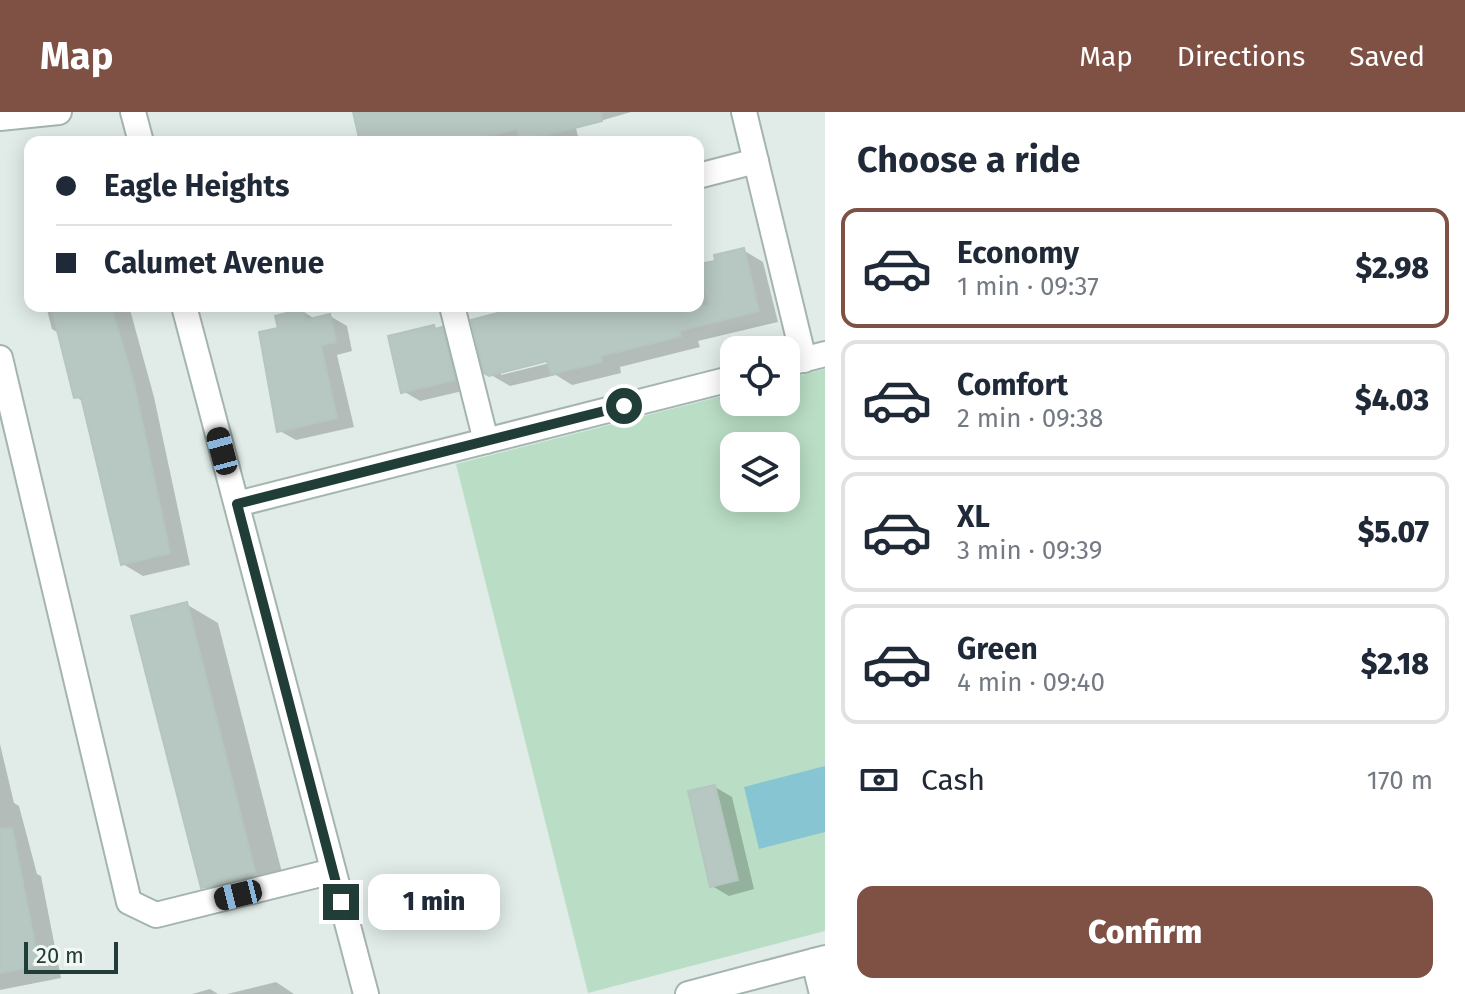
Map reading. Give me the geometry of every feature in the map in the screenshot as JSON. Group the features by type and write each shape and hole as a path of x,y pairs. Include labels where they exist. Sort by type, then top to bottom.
{"street":[{"path":"0,118 59,112"},
{"path":"133,112 139,136"},
{"path":"744,112 805,360"},
{"path":"704,174 756,161"},
{"path":"186,312 366,994"},
{"path":"454,312 486,441"},
{"path":"0,358 129,902 156,915 333,871"},
{"path":"237,504 720,382"},
{"path":"688,994 819,960 822,994"}],"green space":[{"path":"825,369 825,931 588,993 456,464 720,397 720,416 800,416 800,375"}],"water":[{"path":"825,766 825,832 759,849 744,787"}],"building":[{"path":"353,112 601,112 602,121 543,136 519,136 517,129 488,136 359,136"},
{"path":"744,248 759,311 679,331 681,336 601,356 602,362 551,374 547,361 489,376 484,373 471,320 502,312 704,312 704,306 709,306 704,285 704,263 715,261 714,255"},
{"path":"52,312 113,312 134,383 170,553 121,565 81,397 74,398"},
{"path":"304,312 305,320 330,314 336,342 321,345 337,418 277,432 259,332 278,328 275,316"},
{"path":"434,325 435,329 442,327 455,380 401,393 388,336"},
{"path":"187,602 256,875 201,888 131,616"},
{"path":"715,785 738,880 710,887 688,791"},
{"path":"12,828 39,965 0,973 0,829"}],"route":[{"path":"341,902 237,504 624,406"}]}
